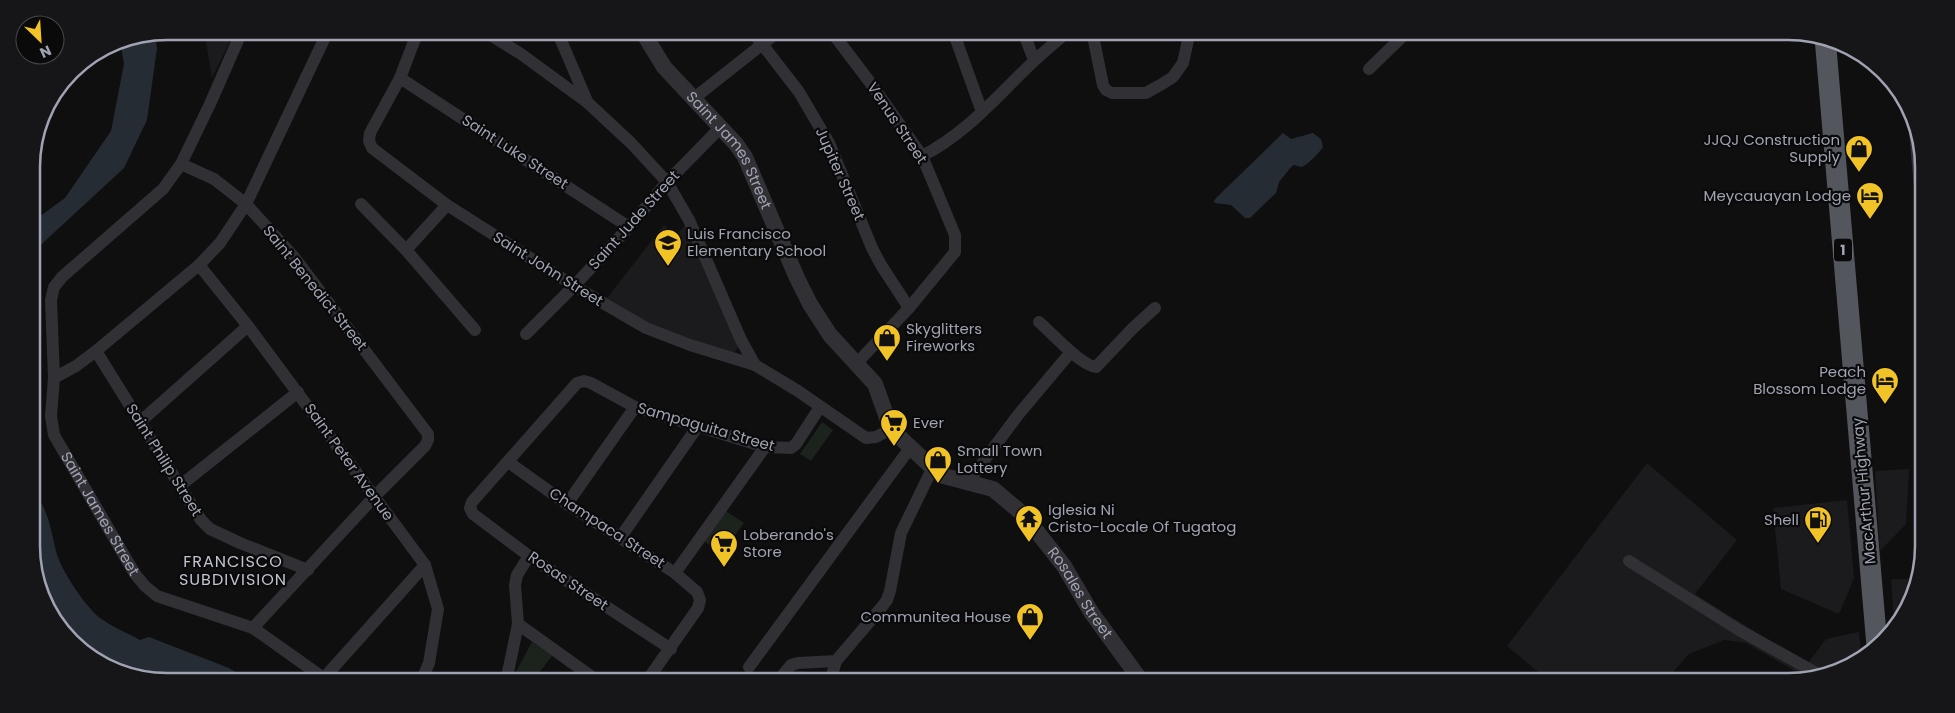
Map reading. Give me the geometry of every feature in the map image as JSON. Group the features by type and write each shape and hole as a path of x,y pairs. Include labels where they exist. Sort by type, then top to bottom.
{"highway":[{"name":"MacArthur Highway","path":"1827,46 1876,637"}],"street":[{"name":"Saint James Street","path":"238,40 181,164 163,188 62,277 54,287 50,300 54,378 51,416 54,435 135,574 145,586 157,596 254,628"},
{"path":"54,378 76,366 96,351 199,264 220,243 246,204 324,40"},
{"path":"400,78 415,40"},
{"path":"498,40 521,54 588,103 631,143 667,182 689,220 741,340 755,365 866,438 876,437 891,429"},
{"path":"561,40 588,103"},
{"name":"Saint James Street","path":"648,40 664,67 736,144 745,157 797,278 814,310 830,335 875,384 891,429"},
{"name":"Jupiter Street","path":"760,40 799,92 829,143 872,248 908,308"},
{"path":"693,99 768,40"},
{"name":"Venus Street","path":"838,40 922,156 955,235 956,252 857,364"},
{"path":"956,40 982,112"},
{"path":"1026,40 1034,60"},
{"path":"922,156 941,146 982,112 1034,60 1057,40"},
{"path":"1094,40 1103,85 1106,90 1112,93 1146,93 1173,77 1183,63 1188,40"},
{"path":"1369,69 1399,40"},
{"name":"Saint John Street","path":"400,78 370,133 369,141 372,148 447,205 574,286 646,328 690,345 755,365"},
{"name":"Saint Luke Street","path":"400,78 629,227"},
{"name":"Saint Jude Street","path":"526,334 574,286 629,227 667,182 720,128"},
{"name":"Saint Benedict Street","path":"181,164 214,179 246,204 294,257 428,434 425,446 375,496"},
{"path":"361,204 406,250 475,330"},
{"path":"406,250 447,205"},
{"name":"Saint Peter Avenue","path":"199,264 298,392 425,565 438,609 429,663 425,673"},
{"path":"1039,322 1071,352 1091,367 1096,368 1133,328 1155,308"},
{"path":"141,421 248,326"},
{"name":"Saint Philip Street","path":"96,351 181,485 195,511 210,528 240,543 308,570"},
{"path":"968,482 1018,415 1071,352"},
{"name":"Sampaguita Street","path":"508,462 577,383 584,381 635,407 765,447 791,448 796,444 820,407"},
{"path":"181,485 298,392"},
{"path":"567,504 635,407"},
{"path":"620,538 698,426"},
{"name":"Rosales Street","path":"891,429 940,475 949,479 992,489 1024,514 1064,566 1091,612 1135,673"},
{"path":"675,573 765,447"},
{"path":"749,667 910,448"},
{"name":"Champaca Street","path":"508,462 567,504 675,573 697,592 700,600 698,608 671,649"},
{"name":"Rosas Street","path":"508,462 472,502 470,508 473,514 529,556 671,649"},
{"path":"833,673 836,661 887,600 901,533 932,468"},
{"path":"316,673 254,628 375,496"},
{"path":"508,673 518,624 515,585 517,575 529,556"},
{"path":"1629,561 1739,630 1812,671"},
{"path":"332,673 425,565"},
{"path":"518,624 586,673"},
{"path":"653,673 671,649"},
{"path":"785,673 791,666 798,663 836,661"}],"shaded area":[{"path":"156,40 157,48 147,120 124,168 40,246 40,216 65,198 111,131 124,64 121,49 142,42"},
{"path":"206,40 231,40 212,78"},
{"path":"1283,133 1291,139 1313,133 1321,139 1323,147 1304,166 1294,165 1291,167 1279,182 1276,193 1250,218 1245,218 1231,205 1215,203 1216,198"},
{"name":"Luis Francisco Elementary School","path":"664,225 676,235 686,225 741,345 731,356 658,329 607,298"},
{"path":"822,422 833,430 811,461 800,454"},
{"path":"1647,463 1737,540 1695,594 1818,670 1798,673 1746,643 1724,640 1689,654 1672,673 1539,673 1507,646"},
{"path":"1909,469 1906,524 1880,551 1875,471"},
{"path":"1847,500 1854,578 1839,614 1781,589 1773,508"},
{"path":"40,502 46,512 56,551 63,568 89,608 112,626 140,640 149,637 229,668 237,673 150,672 134,669 111,660 83,642 61,617 53,602 42,571 40,555"},
{"path":"723,509 744,523 721,554 700,538"},
{"path":"1891,579 1910,579 1902,602 1894,616"},
{"path":"1859,632 1861,650 1852,656 1820,669 1808,663 1826,639"},
{"path":"532,642 552,656 539,673 515,673"},
{"path":"794,670 815,673 792,673"}],"place":[{"name":"JJQJ Construction Supply","path":"1859,173"},
{"name":"Meycauayan Lodge","path":"1870,220"},
{"name":"Luis Francisco Elementary School","path":"668,267"},
{"name":"Skyglitters Fireworks","path":"887,362"},
{"name":"Peach Blossom Lodge","path":"1885,405"},
{"name":"Ever","path":"894,447"},
{"name":"Small Town Lottery","path":"938,484"},
{"name":"Iglesia Ni Cristo-Locale Of Tugatog","path":"1029,543"},
{"name":"Shell","path":"1818,544"},
{"name":"Loberando's Store","path":"724,568"},
{"name":"Communitea House","path":"1030,641"}],"district":[{"name":"FRANCISCO SUBDIVISION","path":"233,570"}]}
